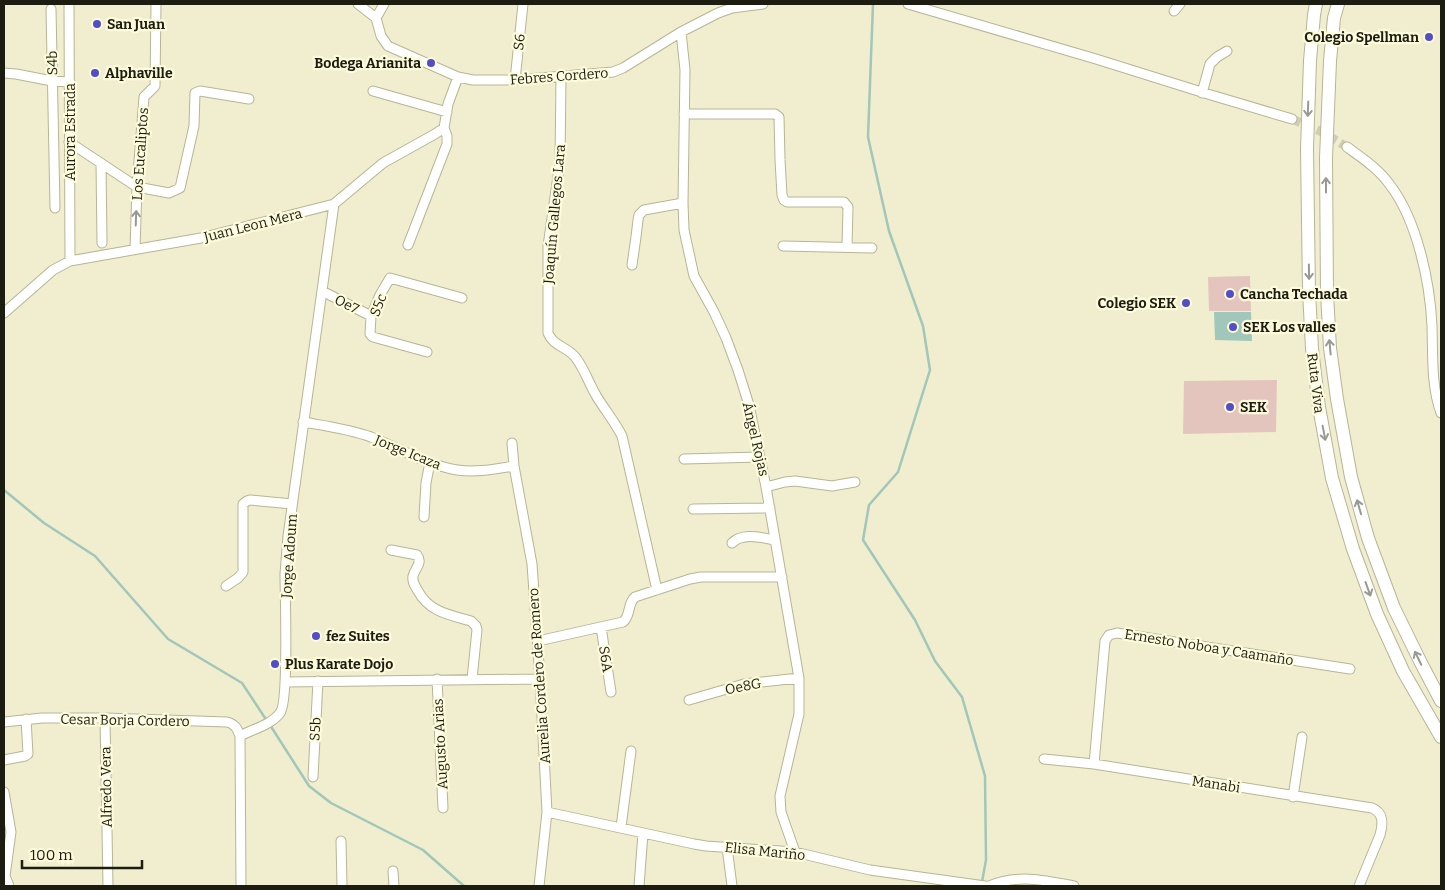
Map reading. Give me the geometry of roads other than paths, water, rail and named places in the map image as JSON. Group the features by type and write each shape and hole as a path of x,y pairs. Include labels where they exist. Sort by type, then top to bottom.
{"highway":[{"name":"Ruta Viva","path":"1316,4 1310,61 1307,149 1309,291 1312,349 1319,407 1332,478 1353,549 1374,605 1403,671 1441,738"},
{"name":"Ruta Viva","path":"1338,4 1334,18 1330,61 1326,158 1327,294 1330,348 1337,399 1351,477 1368,538 1394,608 1420,663 1441,701"}],"street":[{"name":"Aurora Estrada","path":"69,4 70,261"},
{"name":"Los Eucaliptos","path":"134,249 144,96 154,86 156,4"},
{"path":"358,4 376,18 384,4"},
{"name":"S6","path":"515,80 523,4"},
{"name":"Febres Cordero","path":"376,18 381,36 388,46 458,77 473,80 515,80 613,72 623,68 681,32 718,13 732,8 763,4"},
{"path":"910,4 1292,119"},
{"name":"S4b","path":"51,9 55,208"},
{"name":"Ángel Rojas","path":"681,32 685,70 684,230 694,276 714,312 738,370 748,405 766,486 799,678 800,714 780,796 781,812 794,852"},
{"path":"1202,93 1210,64 1227,51"},
{"path":"4,73 70,82"},
{"path":"408,245 447,144 444,128 446,112 458,77"},
{"name":"Joaquín Gallegos Lara","path":"561,77 560,162 548,246 548,333 554,342 576,358 595,394 618,427 622,436 657,590"},
{"path":"69,142 137,187 169,193 180,188 194,126 195,93 200,90 249,99"},
{"path":"373,91 446,112"},
{"path":"684,114 775,114 780,117 780,160 784,200 787,202 844,202 848,207 847,247"},
{"name":"Juan Leon Mera","path":"4,313 53,270 70,261 201,238 334,204 383,163 444,128"},
{"path":"1347,148 1365,160 1390,184 1402,202 1410,220 1430,298 1433,372 1441,414"},
{"path":"101,163 102,243"},
{"name":"Jorge Adoum","path":"243,734 268,723 280,714 283,708 285,682 285,575 292,504 334,204"},
{"path":"632,266 638,220 641,212 683,204"},
{"path":"782,246 872,248"},
{"name":"S5c","path":"427,352 373,337 370,334 371,316 390,278 462,298"},
{"name":"Oe7","path":"322,291 371,316"},
{"name":"Jorge Icaza","path":"303,422 363,435 447,468 470,471 514,466"},
{"name":"Aurelia Cordero de Romero","path":"512,444 514,466 530,549 538,641 547,812 539,886"},
{"path":"684,459 760,457"},
{"path":"424,517 426,483 430,462"},
{"path":"766,486 795,481 832,486 856,482"},
{"path":"226,586 243,572 243,504 250,500 292,504"},
{"path":"693,509 770,508"},
{"path":"732,543 736,539 745,536 776,540"},
{"path":"391,550 419,557 420,562 413,576 414,583 420,596 432,608 474,623 477,630 472,679"},
{"path":"538,641 625,620 632,599 701,577 782,577"},
{"name":"S6A","path":"601,627 611,692"},
{"name":"Ernesto Noboa y Caamaño","path":"1094,764 1105,642 1109,635 1117,633 1350,669"},
{"name":"Oe8G","path":"690,700 744,684 799,678"},
{"name":"Augusto Arias","path":"437,679 443,808"},
{"path":"285,682 540,679"},
{"name":"S5b","path":"313,777 318,681"},
{"name":"Cesar Borja Cordero","path":"4,722 26,719 105,718 227,722 234,725 243,734"},
{"name":"Alfredo Vera","path":"105,718 108,886"},
{"path":"4,760 28,754 26,719"},
{"path":"242,886 243,734"},
{"path":"1294,797 1302,737"},
{"path":"620,827 631,752"},
{"name":"Manabi","path":"1044,759 1094,764 1372,808 1381,814 1380,835 1359,886"},
{"path":"4,792 11,832 5,876 9,886 13,886"},
{"name":"Elisa Mariño","path":"547,812 694,844 794,852 870,870 985,886"},
{"path":"639,886 643,833"},
{"path":"341,841 342,886"},
{"path":"727,847 732,886"},
{"path":"393,871 394,886"},
{"path":"989,886 1020,878 1074,886"}],"water":[{"name":"SEK Los valles","path":"1214,312 1251,312 1252,341 1215,340"}],"waterway":[{"path":"873,4 868,137 889,231 923,326 930,370 898,472 869,505 863,540 915,620 935,661 962,697 985,776 986,860 982,882"},
{"path":"4,490 44,523 95,556 168,639 242,683 267,721"},
{"path":"270,725 309,786 331,803 423,850 464,886"}],"tunnel":[{"path":"1292,119 1320,131 1347,147"}],"place":[{"name":"San Juan","path":"97,24"},
{"name":"Colegio Spellman","path":"1429,37"},
{"name":"Bodega Arianita","path":"431,63"},
{"name":"Alphaville","path":"95,73"},
{"name":"Cancha Techada","path":"1230,294"},
{"name":"Colegio SEK","path":"1186,303"},
{"name":"SEK Los valles","path":"1233,327"},
{"name":"SEK","path":"1230,407"},
{"name":"fez Suites","path":"316,636"},
{"name":"Plus Karate Dojo","path":"275,664"}]}
